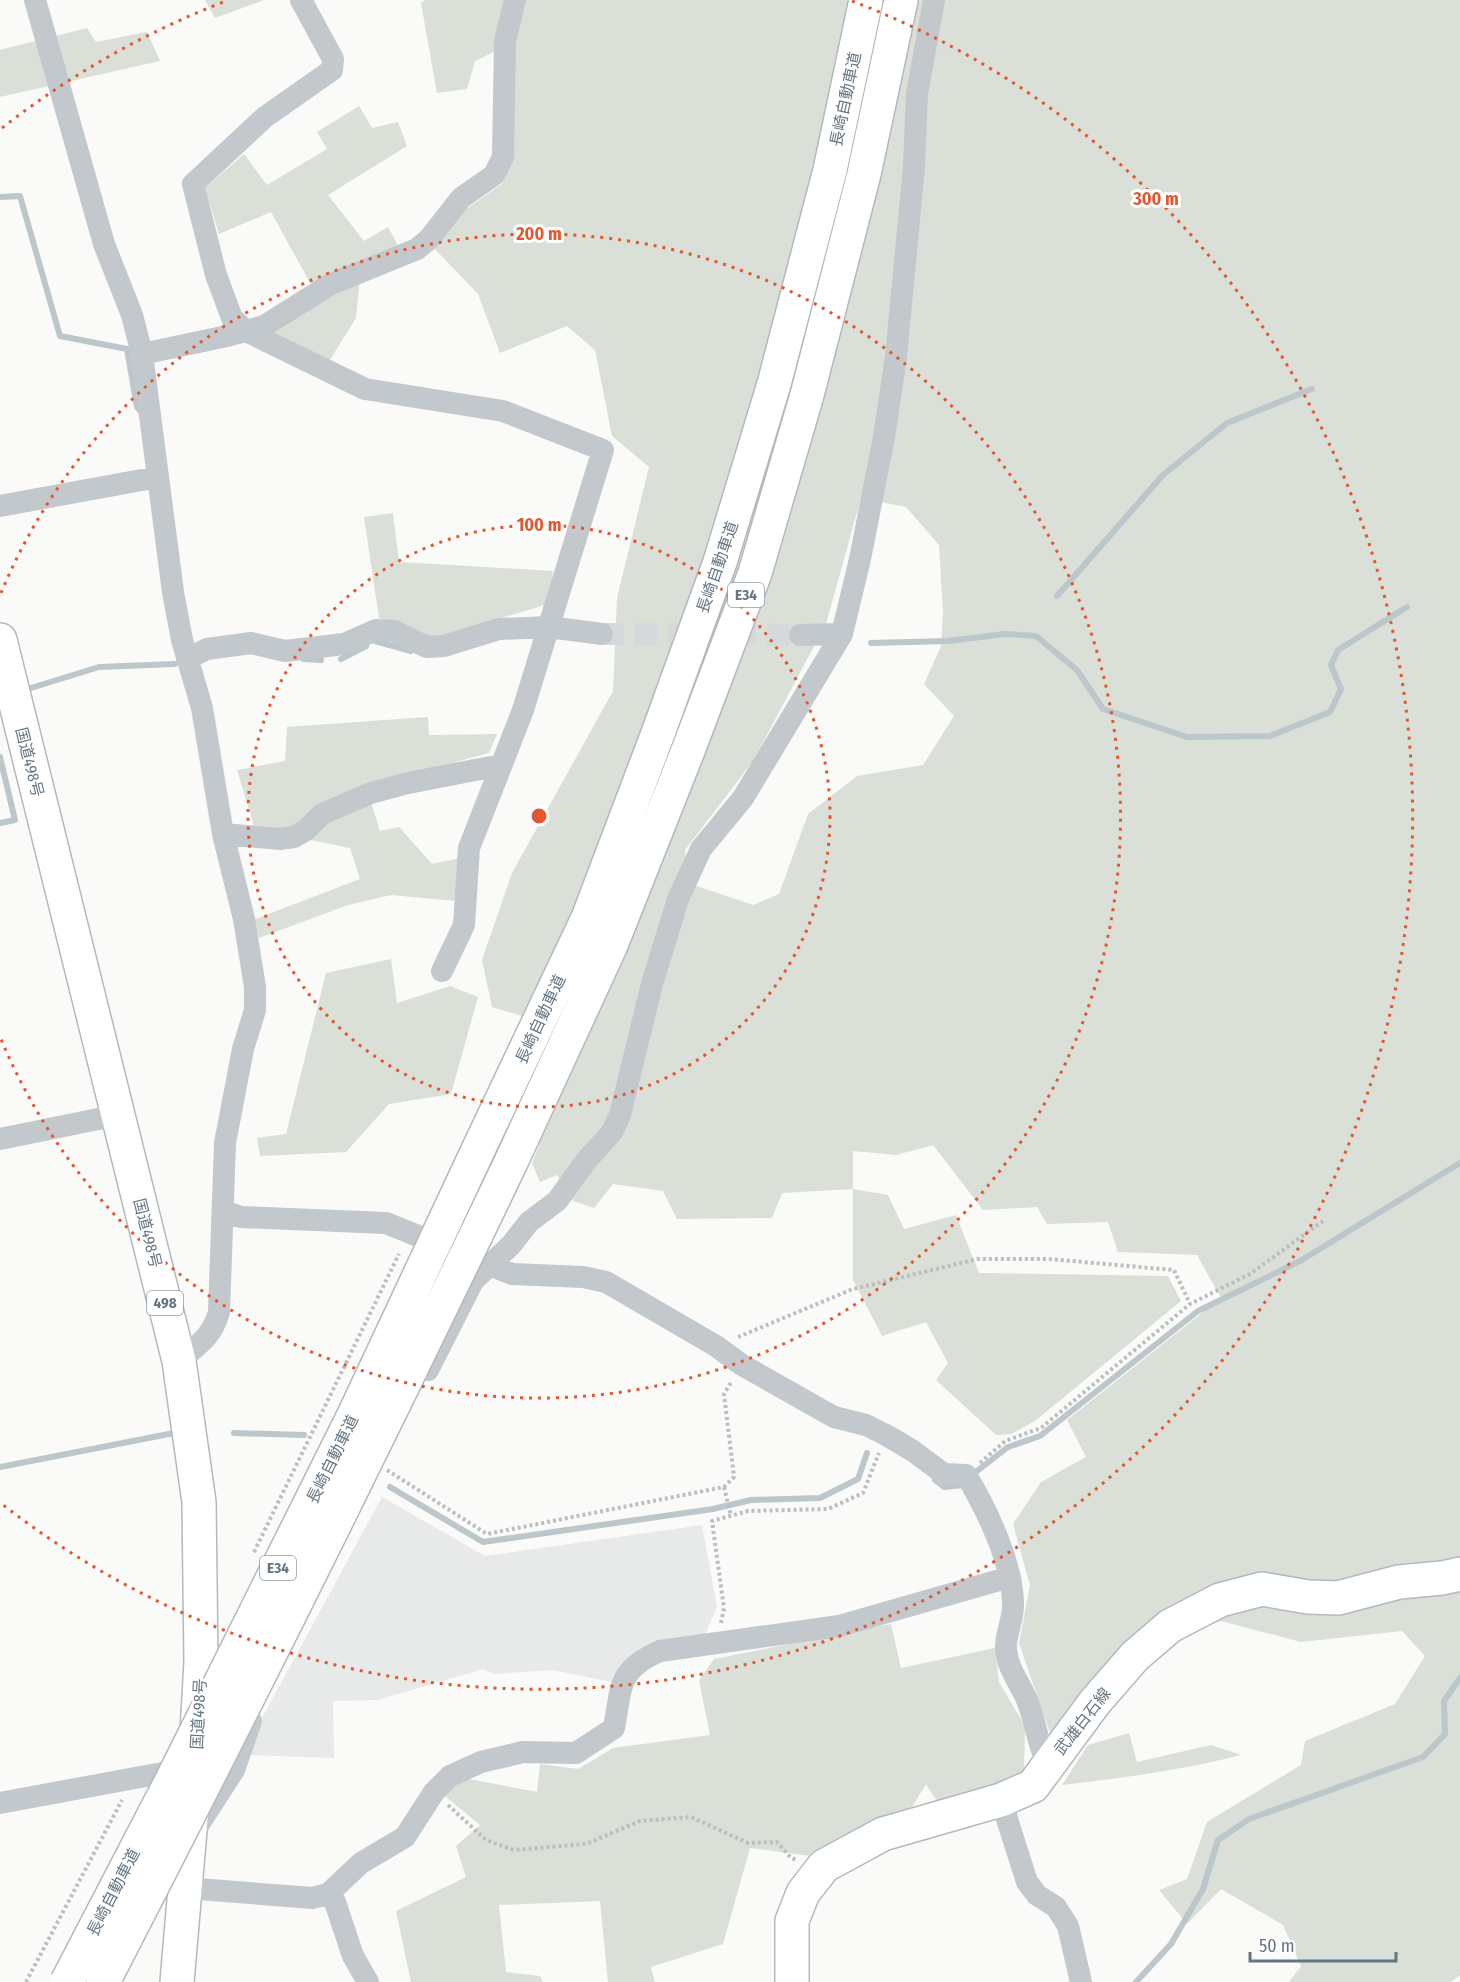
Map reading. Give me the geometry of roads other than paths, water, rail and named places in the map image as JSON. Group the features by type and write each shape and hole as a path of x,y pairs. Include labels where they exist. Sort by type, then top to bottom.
{"main road":[{"name":"長崎自動車道","path":"67,1982 172,1780 355,1413 588,918 720,562 783,350 830,170 866,0"},
{"name":"長崎自動車道","path":"103,1982 378,1439 612,945 755,573 807,396 864,174 901,0"},
{"name":"国道498号","path":"0,640 179,1361 200,1502 201,1662 190,1838 177,1982"},
{"name":"武雄白石線","path":"792,1982 792,1921 803,1893 824,1866 883,1834 1001,1800 1032,1786 1095,1702 1135,1656 1170,1626 1220,1600 1262,1589 1338,1598 1399,1582 1460,1574"}],"street":[{"path":"35,0 104,244 132,315 142,354 173,592 202,708 223,834 244,919 255,987 255,1010 243,1049 225,1143 219,1312 215,1327 207,1337 179,1361"},
{"path":"301,0 333,59 332,70 265,117 193,184 216,275 232,318 246,331 365,390 503,411 603,450 523,710 469,848 465,925 442,971"},
{"path":"142,354 264,326 332,284 417,249 429,239 461,198 494,175 503,157 505,41 515,0"},
{"path":"190,1838 234,1770 248,1728 473,1281 511,1245 529,1222 557,1201 586,1161 612,1132 620,1115 652,984 678,898 701,849 743,798 842,634 885,437 896,357 914,167 917,94 934,0"},
{"path":"0,506 158,477"},
{"path":"188,659 207,649 252,644 285,651 344,644 376,630 394,631 427,646 444,646 499,629 549,627 602,634"},
{"path":"800,634 842,634"},
{"path":"223,834 280,839 294,837 306,830 322,814 371,793 408,783 501,765"},
{"path":"0,1139 118,1115"},
{"path":"223,1211 241,1217 386,1223 512,1274 583,1277 606,1282 716,1347 742,1365 834,1417 866,1425 888,1436 944,1474 966,1475 984,1506 1010,1577 1013,1605 1006,1648 1011,1669 1028,1701 1042,1753 1048,1765"},
{"path":"185,1888 312,1898 328,1894 360,1863 405,1837 434,1792 450,1776 481,1762 523,1752 576,1753 614,1728 623,1679 641,1660 660,1651 839,1626 1010,1577"},
{"path":"0,1803 195,1767"},
{"path":"1001,1800 1027,1882 1037,1895 1056,1907 1068,1926 1081,1982"},
{"path":"328,1894 335,1902 353,1956 368,1982"}],"waterway":[{"path":"0,197 20,196 60,336 127,349 137,407 141,412"},
{"path":"1057,596 1163,475 1227,423 1312,389"},
{"path":"871,643 948,641 1005,634 1036,636 1077,670 1103,709 1187,737 1270,736 1330,712 1341,689 1331,665 1338,650 1407,607"},
{"path":"375,641 411,651"},
{"path":"341,659 366,646"},
{"path":"304,659 321,660"},
{"path":"31,688 99,667 175,664"},
{"path":"0,757 15,820 0,823"},
{"path":"977,1471 1008,1447 1040,1436 1198,1311 1300,1261 1460,1163"},
{"path":"0,1467 174,1433"},
{"path":"234,1433 304,1435"},
{"path":"390,1487 483,1542 713,1509 751,1500 820,1498 858,1479 867,1453"},
{"path":"935,1480 944,1487 964,1485"},
{"path":"1136,1982 1171,1944 1203,1889 1218,1840 1249,1819 1423,1757 1445,1734 1444,1701 1460,1678"}],"tunnel":[{"path":"602,634 800,635"}]}
